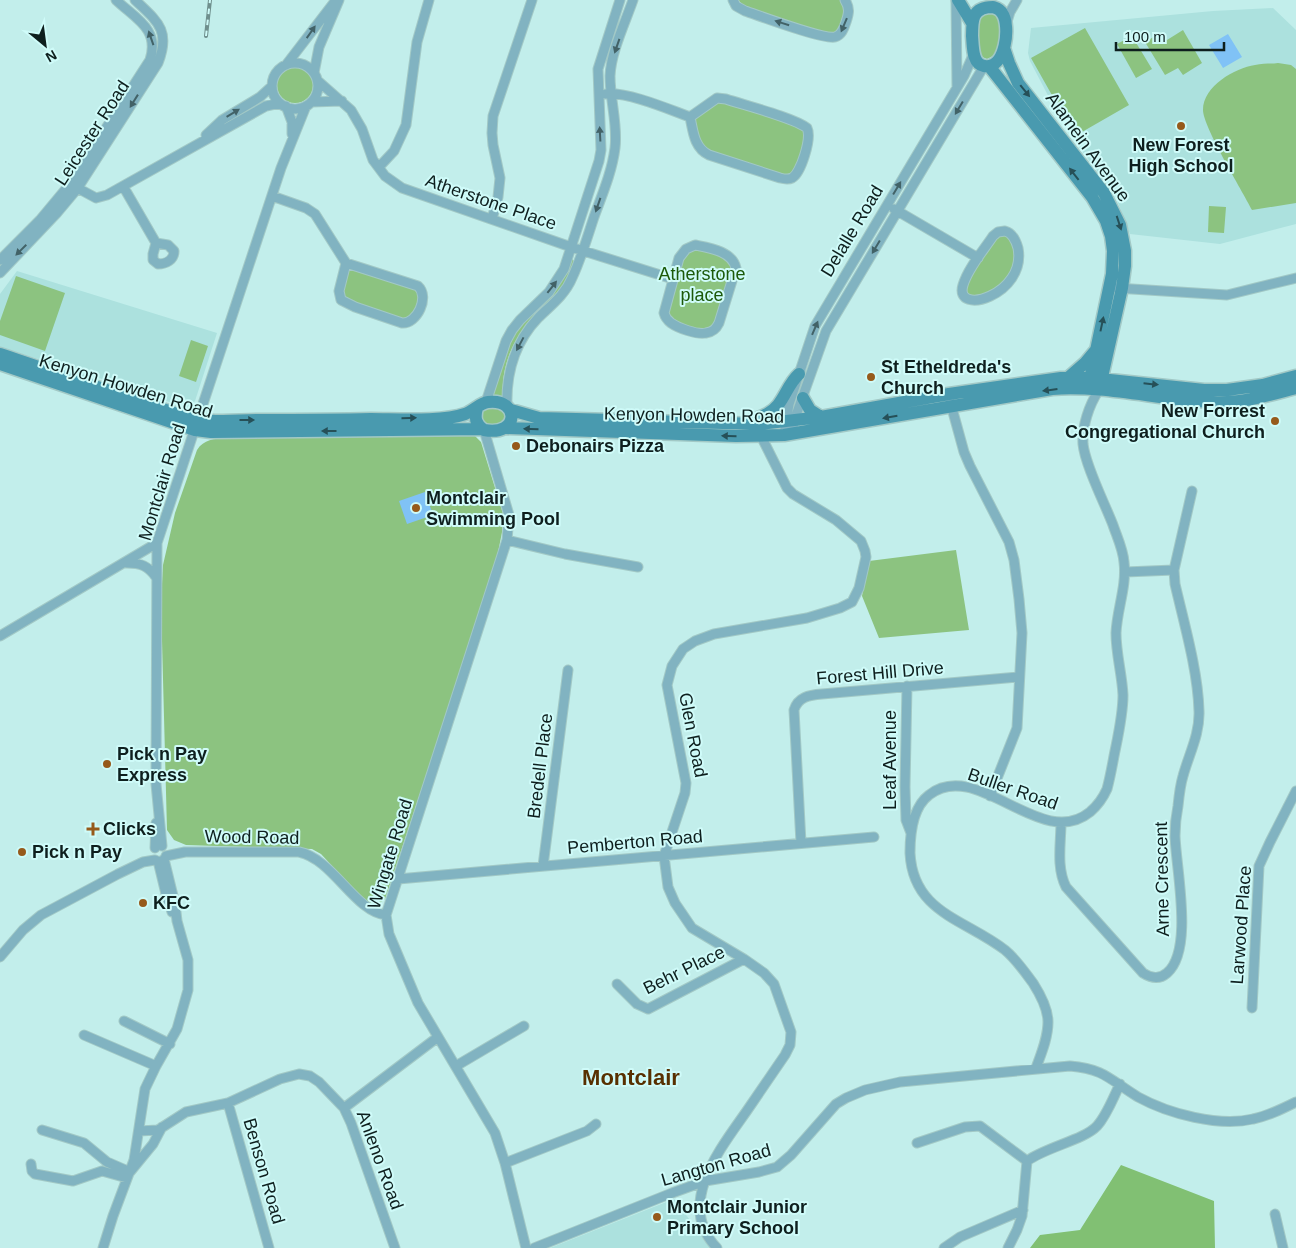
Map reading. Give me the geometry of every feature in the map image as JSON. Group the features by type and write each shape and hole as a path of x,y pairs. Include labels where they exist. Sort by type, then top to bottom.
{"street":[{"name":"Leicester Road","path":"0,260 74,186 150,60 153,41 145,26 116,0"},
{"name":"Leicester Road","path":"0,273 56,214 158,62 162,52 163,41 157,22 135,0"},
{"path":"283,105 273,92 272,86 276,73 286,65 337,0"},
{"path":"308,104 317,92 318,47 337,0"},
{"path":"379,168 394,151 406,125 417,42 429,0"},
{"path":"492,219 498,197 500,178 493,145 493,116 532,0"},
{"path":"620,0 600,62 598,94 600,161 564,269 549,292 520,320 506,341 475,418 479,426 493,429 511,421 508,373 520,344 536,320 566,289 572,279 613,160 615,134 611,94 611,64 633,0"},
{"path":"733,0 736,6 745,11 820,35 833,37 843,31 848,18 849,9 845,0"},
{"path":"957,0 972,23"},
{"path":"957,0 957,87"},
{"path":"987,66 994,64 1000,58 1004,48 1010,12 1017,0"},
{"path":"974,54 972,23 982,4 1000,10 1005,18 1006,27"},
{"path":"616,12 628,15"},
{"name":"Alamein Avenue","path":"1004,48 1018,83 1098,185 1120,225 1126,266 1116,288 1094,388"},
{"name":"Delalle Road","path":"788,435 798,374 815,326 957,87 974,54"},
{"name":"Alamein Avenue","path":"974,54 977,61 987,66 1092,197 1100,210 1111,236 1116,288"},
{"path":"286,65 298,63 310,68 316,76"},
{"name":"Delalle Road","path":"789,421 803,398 826,331 987,66"},
{"name":"Atherstone Place","path":"316,76 358,119 370,152 379,168 393,183 402,188 571,247 673,279"},
{"path":"197,144 222,120 260,97 272,86"},
{"path":"598,94 611,94 638,100 690,117"},
{"path":"722,98 801,124 809,131 809,139 798,172 792,178 784,179 704,153 696,140 690,117 710,101 722,98"},
{"path":"74,186 96,198 107,195 266,106 283,105 299,108 322,100 342,101"},
{"name":"Montclair Road","path":"103,1248 112,1216 135,1155 146,1089 156,1066 177,1029 188,990 188,960 177,921 175,904 160,854 157,792 156,577 158,543 292,137 308,104"},
{"name":"Montclair Road","path":"283,105 292,122 292,137"},
{"path":"123,186 156,243"},
{"path":"272,196 306,208 316,214 346,263 418,286 421,289 423,298 415,318 410,322 402,323 344,303 340,298 339,291 346,263"},
{"path":"887,205 978,258"},
{"path":"998,232 1009,232 1015,238 1018,262 1014,275 1009,282 994,294 969,301 963,296 963,284 978,258 993,236 998,232"},
{"path":"690,246 702,246 726,254 732,259 736,265 736,270 719,323 714,330 701,334 672,324 666,319 664,309 673,279 682,252 690,246"},
{"path":"1116,288 1227,295 1296,278"},
{"path":"1069,377 1102,352 1125,381"},
{"name":"Kenyon Howden Road","path":"0,354 64,381"},
{"name":"Kenyon Howden Road","path":"0,364 64,381 197,425 211,432 362,425 440,424 493,429 761,426 950,400 1052,389 1094,388 1214,402 1260,398 1296,388"},
{"path":"761,426 768,414 778,406 791,381 798,374"},
{"name":"Kenyon Howden Road","path":"509,408 539,418 743,424 761,426 788,435 950,400 1069,377 1094,388 1125,381 1204,390 1227,390 1263,385 1296,376"},
{"name":"Buller Road","path":"1036,1068 1048,1030 1047,1014 1041,996 1019,964 1004,949 945,914 924,895 916,882 912,870 911,834 919,807 926,797 932,792 950,786 970,788 1030,814 1061,822 1076,820 1092,810 1104,796 1110,778 1122,708 1122,685 1116,634 1125,572 1120,545 1084,451 1084,438 1094,388"},
{"path":"803,398 810,410 821,417"},
{"path":"950,400 970,466 1006,536 1014,560 1022,633 1017,728 1012,745 990,796"},
{"path":"481,405 500,402 509,408"},
{"name":"Kenyon Howden Road","path":"440,424 481,405"},
{"name":"Glen Road","path":"717,1248 708,1236 700,1215 700,1203 705,1181 720,1150 785,1055 791,1038 789,1024 774,984 764,973 689,924 675,903 668,887 664,856 686,788 667,685 677,656 688,645 714,634 807,618 848,604 856,596 864,566 865,550 860,540 836,520 789,491 784,484 761,426"},
{"name":"Wingate Road","path":"493,429 492,453 509,515 507,540 386,915 389,934 414,993 438,1037 493,1126 505,1163 526,1248"},
{"name":"Arne Crescent","path":"1061,822 1060,864 1062,879 1066,886 1143,973 1149,977 1163,976 1174,964 1180,944 1182,922 1175,836 1183,776 1196,740 1200,712 1197,684 1175,584 1174,570 1192,491"},
{"path":"507,540 565,554 638,567"},
{"path":"0,636 158,543"},
{"path":"125,564 138,563 146,567 156,577"},
{"path":"1125,572 1174,570"},
{"name":"Bredell Place","path":"543,866 568,670"},
{"name":"Forest Hill Drive","path":"801,843 794,710 796,704 804,697 1019,677"},
{"name":"Leaf Avenue","path":"907,686 904,787 906,820 911,834"},
{"name":"Larwood Place","path":"1252,1008 1260,866 1296,791"},
{"name":"Pemberton Road","path":"398,879 874,837"},
{"name":"Wood Road","path":"0,957 23,930 41,915 160,854 185,852 299,852 308,854 320,862 368,908 379,914 386,915"},
{"name":"Behr Place","path":"617,984 637,1004 648,1009 744,959"},
{"path":"124,1021 170,1044"},
{"path":"456,1066 524,1026"},
{"path":"84,1036 156,1066"},
{"path":"344,1108 438,1037"},
{"name":"Langton Road","path":"534,1248 672,1192 705,1181 777,1167 791,1155 836,1104 865,1090 900,1082 1070,1066 1086,1068 1104,1074 1139,1097 1159,1107 1216,1121 1252,1119 1267,1115 1296,1102"},
{"name":"Anleno Road","path":"139,1131 155,1131 186,1112 228,1103 280,1079 299,1074 310,1076 319,1082 344,1108 355,1132 395,1248"},
{"path":"1027,1161 1045,1150 1094,1129 1101,1121 1120,1084"},
{"name":"Benson Road","path":"228,1103 269,1248"},
{"path":"505,1163 586,1131 596,1124"},
{"path":"917,1143 965,1127 980,1126 1027,1161"},
{"name":"Anleno Road","path":"129,1175 153,1144 162,1127"},
{"path":"42,1130 84,1143 107,1162 129,1175"},
{"path":"1008,1248 1017,1230 1023,1210 1027,1161"},
{"path":"31,1164 32,1171 35,1174 74,1181 102,1171 129,1175"},
{"path":"944,1248 960,1237 1023,1210"},
{"path":"1275,1214 1283,1248"}],"shaded area":[{"name":"New Forest High School","path":"1273,8 1296,30 1296,224 1220,244 1130,234 1115,195 1070,135 1030,61 1028,53 1031,28 1213,11"},
{"path":"17,271 217,333 195,401 187,408 0,347 0,294"},
{"name":"Montclair Junior Primary School","path":"674,1199 711,1248 550,1248 593,1231"}],"green space":[{"path":"738,0 841,0 845,15 838,31 826,34 744,6"},
{"path":"985,13 996,16 999,29 997,54 987,59 980,56 978,48 978,21"},
{"path":"1085,28 1129,105 1075,136 1031,58"},
{"path":"1183,30 1202,63 1183,75 1178,68 1165,75 1145,42 1162,32 1167,40"},
{"path":"1132,36 1152,69 1136,78 1117,44"},
{"path":"1278,63 1291,65 1296,69 1296,203 1252,210 1209,130 1203,110 1204,101 1214,86 1230,74 1247,67"},
{"path":"295,67 302,68 308,72 312,78 312,92 308,98 302,102 295,103 288,102 282,98 278,92 277,85 278,78 282,72 288,68"},
{"path":"718,100 745,107 803,129 806,138 795,171 784,176 704,149 694,125 695,117"},
{"path":"1209,206 1226,207 1224,233 1208,232"},
{"path":"1001,233 1013,240 1015,252 1014,265 1008,278 1003,284 990,292 983,295 968,296 964,285 996,235"},
{"name":"Atherstone place","path":"693,247 727,257 733,267 715,325 706,329 695,328 673,320 666,309 686,252"},
{"path":"572,259 575,262 571,273 561,289 529,322 512,347 504,377 503,397 493,396 512,338 521,324 555,291"},
{"path":"350,268 416,288 421,298 411,319 407,321 348,302 341,294 347,271"},
{"path":"16,276 65,293 45,351 0,335 0,321"},
{"path":"191,340 208,346 196,382 179,376"},
{"path":"498,408 504,412 506,417 496,424 484,424 480,416 482,411"},
{"path":"474,435 481,442 503,514 502,532 495,568 385,899 376,904 365,901 321,854 312,849 186,845 174,840 167,830 161,603 163,565 175,513 197,450 200,446 213,439 226,438"},
{"path":"956,550 969,630 879,638 862,596 869,561"},
{"path":"1121,1165 1214,1201 1215,1248 1030,1248 1040,1235 1080,1230"}],"water":[{"path":"1228,34 1242,57 1223,68 1209,45"},
{"name":"Montclair Swimming Pool","path":"425,492 433,515 407,524 399,501"}],"railway":[{"path":"206,36 210,0"}],"place":[{"name":"New Forest High School","path":"1181,126"},
{"name":"St Etheldreda's Church","path":"871,377"},
{"name":"New Forrest Congregational Church","path":"1275,421"},
{"name":"Debonairs Pizza","path":"516,446"},
{"name":"Montclair Swimming Pool","path":"416,508"},
{"name":"Pick n Pay Express","path":"107,764"},
{"name":"Clicks","path":"93,829"},
{"name":"Pick n Pay","path":"22,852"},
{"name":"KFC","path":"143,903"},
{"name":"Montclair Junior Primary School","path":"657,1217"}],"district":[{"name":"Montclair","path":"631,1077"}]}
